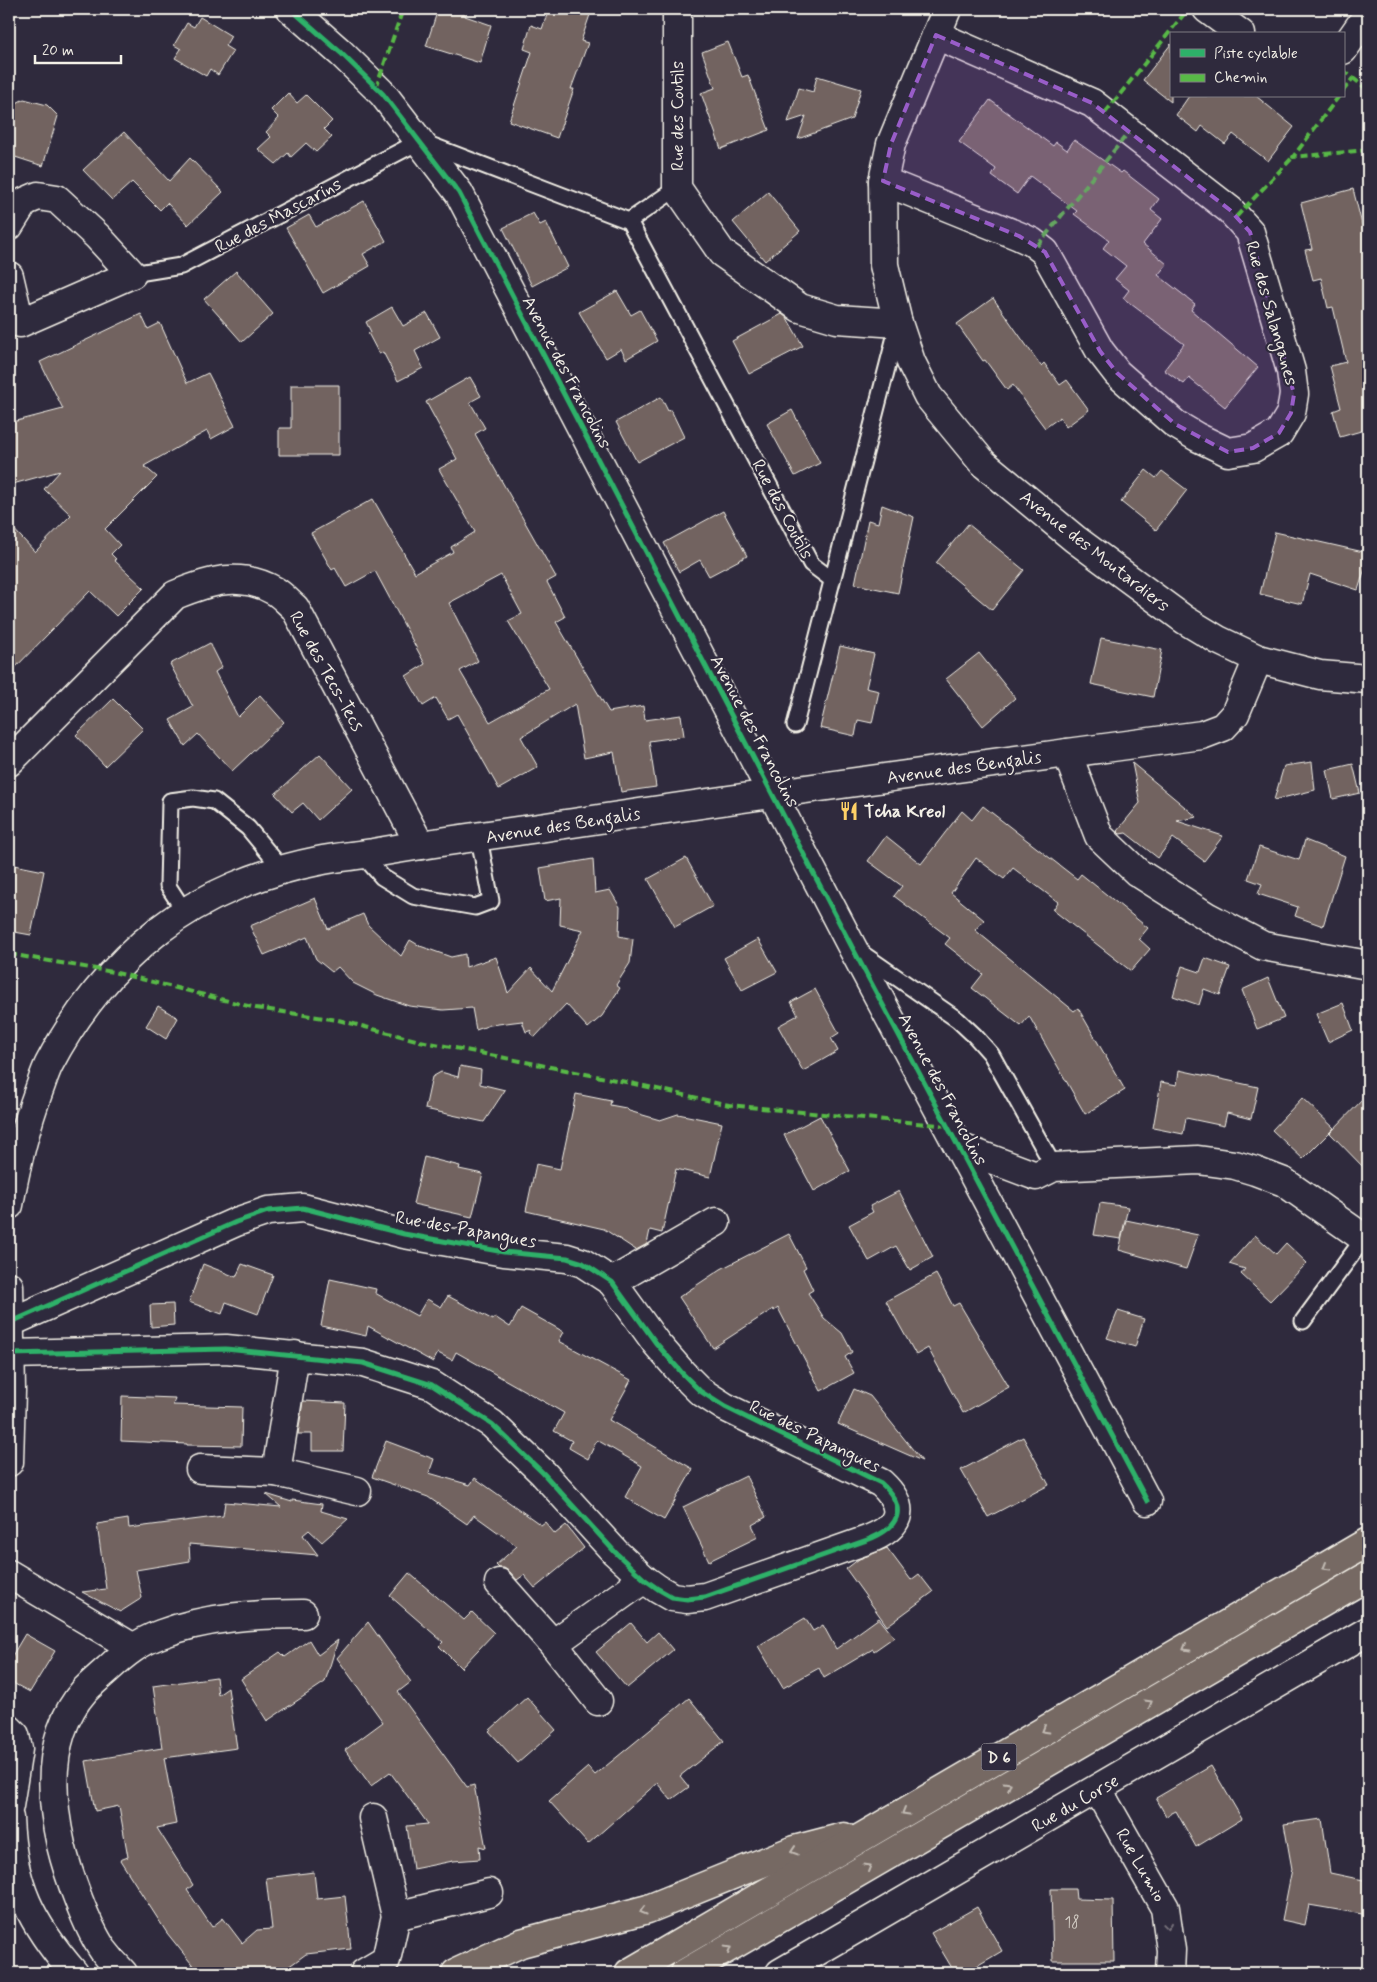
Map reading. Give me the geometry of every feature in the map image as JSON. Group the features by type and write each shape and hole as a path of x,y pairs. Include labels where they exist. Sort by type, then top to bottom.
{"main road":[{"name":"D 6","path":"630,1973 1368,1542"},
{"name":"D 6","path":"685,1973 1368,1576"},
{"path":"459,1972 521,1943 648,1909 794,1850 875,1830"}],"street":[{"name":"Avenue des Francolins","path":"290,9 341,53 383,94 459,193 852,947 1147,1501"},
{"name":"Rue des Coutils","path":"677,9 676,188 722,253 800,308 837,319 898,323"},
{"name":"Avenue des Moutardiers","path":"947,9 891,144 883,181 884,265 898,323 911,362 928,396 983,463 1075,539 1185,620 1218,640 1258,659 1320,675 1368,679"},
{"path":"1207,9 1238,32"},
{"path":"1344,49 1368,14"},
{"name":"Rue des Salanganes","path":"883,181 1026,239 1045,252 1100,351 1117,373 1175,424 1228,452 1253,448 1279,434 1291,414 1294,394 1291,371 1250,232 1230,210 1092,103 936,35"},
{"path":"9,226 16,199 38,196 57,199 98,237 132,274"},
{"name":"Rue des Mascarins","path":"9,276 15,330 132,274"},
{"name":"Rue des Tecs-Tecs","path":"9,762 175,595 202,584 228,579 252,582 276,591 295,608 420,845"},
{"name":"Avenue des Bengalis","path":"9,1205 18,1158 48,1065 80,1015 113,972 158,930 186,912 247,881 282,869 321,860 772,793 1202,735 1223,727 1234,714 1258,659"},
{"path":"1067,753 1099,836 1136,872 1208,917 1263,946 1368,965"},
{"path":"959,1147 1036,1176 1054,1167 1198,1160 1235,1166 1256,1171 1284,1182 1367,1237"},
{"name":"Rue des Papangues","path":"9,1323 236,1222 268,1211 303,1208 404,1234 504,1252 568,1258 583,1263 612,1282 656,1343 700,1391 725,1407 881,1483 891,1492 897,1506 897,1516 891,1527 883,1534 705,1596 687,1599 672,1597 644,1579 615,1552 543,1473 492,1424 432,1385 363,1363 295,1355 226,1350 10,1354"},
{"path":"612,1282 716,1222"},
{"path":"9,1286 9,1462"},
{"path":"276,1472 295,1355"},
{"path":"200,1469 276,1472 357,1491"},
{"path":"9,1574 132,1648"},
{"path":"553,1644 644,1579"},
{"path":"499,1583 553,1644 598,1701"},
{"path":"123,1973 102,1949 83,1910 64,1859 55,1819 52,1775 58,1739 70,1713 85,1690 132,1648 160,1634 204,1622 237,1616 303,1614"},
{"name":"Rue du Corse","path":"780,1973 1368,1632"},
{"path":"9,1729 15,1735 18,1749 9,1806"},
{"name":"Rue Lumio","path":"1098,1790 1165,1908 1171,1950 1170,1973"},
{"path":"9,1818 10,1844 19,1884 30,1914 51,1947 74,1973"},
{"path":"364,1973 386,1960 396,1916 373,1818"},
{"path":"396,1916 489,1893"}],"lane":[{"path":"420,141 629,221 676,188"},
{"name":"Rue des Mascarins","path":"132,274 181,266 420,141"},
{"name":"Rue des Coutils","path":"629,221 811,564 831,579"},
{"name":"Avenue des Moutardiers","path":"831,579 898,323"},
{"path":"795,725 831,579"},
{"path":"186,912 168,886 170,801 193,798 214,801 248,828 282,869"},
{"path":"363,854 382,877 413,896 475,907 491,901 479,838"},
{"path":"852,947 958,1020 975,1036 990,1054 1054,1167"},
{"path":"1303,1321 1367,1237"}],"highlighted area":[{"path":"936,35 1092,103 1230,210 1250,232 1294,394 1291,413 1279,433 1253,448 1228,452 1175,424 1117,373 1100,351 1045,252 1019,236 883,181 891,144"}],"building":[{"path":"438,9 467,9 465,16 491,25 480,63 426,46"},
{"path":"549,9 592,9 581,41 588,43 571,89 574,89 557,138 509,121 532,52 524,49 531,25 542,29"},
{"path":"200,17 231,36 225,46 233,51 218,75 210,69 206,76 175,58 181,49 174,45 187,23 194,27"},
{"path":"728,42 742,77 748,75 769,130 721,149 701,93 715,88 702,52"},
{"path":"1170,45 1171,102 1143,80"},
{"path":"817,76 861,89 852,119 798,139 806,116 788,122 799,88 813,92"},
{"path":"288,93 297,103 306,95 332,121 324,129 332,137 316,152 306,143 291,157 288,153 276,164 258,149 271,137 266,132 279,118 271,110"},
{"path":"1188,98 1258,98 1294,127 1268,161 1233,134 1225,144 1202,126 1198,132 1176,115"},
{"path":"24,99 47,105 58,116 43,166 9,155 9,107"},
{"path":"990,100 1053,146 1056,142 1067,150 1074,140 1121,173 1123,171 1159,199 1151,210 1162,219 1143,244 1167,264 1158,275 1195,304 1191,310 1258,367 1225,407 1189,378 1184,384 1164,370 1184,344 1123,298 1129,290 1115,279 1126,266 1103,248 1109,240 1074,214 1077,211 1030,176 1017,194 992,176 996,169 959,142"},
{"path":"124,132 169,181 190,158 223,192 188,225 167,203 160,210 132,182 112,200 83,170"},
{"path":"1353,189 1368,248 1368,429 1340,437 1333,411 1341,408 1330,366 1346,362 1333,307 1328,308 1321,278 1313,280 1305,250 1312,249 1301,203"},
{"path":"768,192 800,231 765,261 733,222"},
{"path":"364,201 386,241 363,254 370,266 323,293 286,228 309,215 316,227"},
{"path":"533,213 540,225 546,222 568,267 532,286 503,228"},
{"path":"236,271 273,314 242,342 204,299"},
{"path":"617,291 631,315 640,310 657,341 626,359 621,349 606,358 579,312"},
{"path":"993,298 1041,366 1044,363 1060,385 1067,380 1089,410 1066,427 1060,417 1045,428 1013,385 1007,390 985,360 983,361 957,324"},
{"path":"392,307 403,326 427,313 440,337 415,351 423,368 398,381 383,352 379,354 368,333 371,332 366,322"},
{"path":"141,314 148,329 160,323 187,383 208,373 235,426 211,439 207,431 144,466 157,477 105,529 120,545 111,554 116,559 114,560 144,588 116,616 90,591 9,674 9,524 35,552 71,515 44,489 60,471 9,485 9,423 63,409 40,362"},
{"path":"782,314 787,318 803,346 749,374 732,341"},
{"path":"470,377 481,396 470,402 485,428 475,434 556,577 547,582 565,617 556,622 609,712 643,706 645,720 681,715 684,736 649,741 656,787 621,792 614,752 584,758 575,704 521,737 538,767 499,789 457,714 448,719 436,698 423,706 406,676 425,664 375,571 346,587 335,568 332,570 311,533 373,499 415,573 453,552 451,547 475,532 439,469 457,459 426,402","holes":["501,575 522,614 508,621 549,689 490,722 460,671 478,661 449,603"]},
{"path":"291,385 339,385 339,455 279,455 279,428 291,428"},
{"path":"661,397 668,411 671,410 684,437 637,462 616,422"},
{"path":"792,410 820,463 795,476 767,424"},
{"path":"1146,470 1156,478 1162,471 1187,490 1156,530 1121,502"},
{"path":"882,505 914,517 898,593 855,584 868,520 878,523"},
{"path":"723,511 747,556 709,576 700,560 679,572 664,543"},
{"path":"968,524 1024,570 992,610 936,563"},
{"path":"1275,532 1368,553 1368,559 1358,590 1310,574 1302,604 1260,594"},
{"path":"1101,638 1162,650 1153,697 1091,684"},
{"path":"210,643 222,667 215,672 238,717 260,695 284,722 232,771 198,734 185,746 170,720 193,707 170,664"},
{"path":"840,646 874,654 866,688 879,691 872,723 858,720 855,736 820,728"},
{"path":"979,653 1015,698 983,726 946,679"},
{"path":"113,699 143,729 105,766 76,735"},
{"path":"320,754 352,789 318,820 303,803 292,812 275,794"},
{"path":"1312,762 1315,790 1274,800 1284,766"},
{"path":"1132,763 1197,817 1177,821 1223,836 1204,861 1173,838 1158,858 1126,833 1120,834 1117,831 1140,803"},
{"path":"1353,764 1360,793 1333,799 1327,770"},
{"path":"983,806 1077,879 1081,874 1148,928 1139,939 1150,949 1131,971 1053,910 1058,902 1013,868 1004,879 976,858 951,893 984,920 975,930 1074,1011 1078,1008 1125,1090 1085,1114 1029,1016 1021,1026 972,988 983,974 945,944 950,938 894,896 902,886 868,861 886,836 921,864 962,811 972,820"},
{"path":"1305,840 1345,856 1323,926 1295,916 1298,907 1258,894 1262,884 1248,879 1259,847 1299,860"},
{"path":"686,858 713,906 675,927 648,879"},
{"path":"593,859 595,893 610,890 620,907 619,936 633,939 630,963 616,985 620,988 602,1016 588,1028 566,1004 535,1037 530,1033 532,1030 526,1032 522,1021 490,1025 476,1030 472,1008 443,1010 409,1006 377,995 353,983 338,967 332,972 316,959 307,937 264,955 250,926 315,898 328,929 363,914 368,925 401,956 410,940 420,946 451,957 465,954 466,967 496,957 508,993 531,968 552,991 583,930 560,925 561,898 545,901 540,868"},
{"path":"9,864 44,871 31,935 9,931"},
{"path":"758,939 777,972 742,990 724,958"},
{"path":"1205,958 1230,967 1220,995 1204,989 1199,1005 1173,996 1182,966 1200,972"},
{"path":"1268,978 1284,1018 1257,1029 1242,990"},
{"path":"815,989 839,1033 831,1038 838,1051 803,1071 778,1026 798,1015 791,1002"},
{"path":"1343,1003 1353,1030 1328,1042 1316,1014"},
{"path":"158,1006 178,1018 166,1039 146,1026"},
{"path":"460,1066 481,1070 480,1084 505,1090 484,1122 425,1109 432,1077 441,1072 458,1077"},
{"path":"1179,1070 1258,1087 1251,1119 1227,1113 1224,1126 1186,1118 1183,1134 1153,1128 1161,1082 1177,1085"},
{"path":"576,1094 611,1101 610,1105 626,1108 629,1111 660,1120 678,1114 722,1123 710,1177 676,1169 662,1233 650,1230 647,1244 636,1250 604,1229 526,1211 536,1164 560,1169"},
{"path":"1368,1094 1368,1172 1330,1133"},
{"path":"1302,1098 1334,1128 1303,1159 1272,1130"},
{"path":"820,1116 850,1171 814,1191 784,1135"},
{"path":"424,1157 460,1166 459,1169 483,1174 472,1217 413,1204"},
{"path":"899,1191 933,1257 910,1270 896,1246 869,1261 849,1225 873,1212 870,1206"},
{"path":"1100,1203 1128,1207 1121,1239 1094,1235"},
{"path":"1126,1220 1198,1235 1186,1269 1119,1250"},
{"path":"789,1234 806,1267 803,1269 813,1290 808,1293 824,1318 842,1333 852,1352 845,1357 854,1373 821,1391 778,1308 774,1311 773,1309 713,1348 679,1297 721,1269"},
{"path":"1255,1235 1276,1254 1286,1243 1307,1263 1270,1301 1241,1274 1245,1269 1229,1264"},
{"path":"203,1264 236,1277 242,1264 273,1275 258,1314 226,1302 222,1314 189,1302"},
{"path":"936,1274 953,1306 959,1303 1009,1387 963,1413 928,1348 916,1355 886,1301"},
{"path":"330,1279 376,1289 375,1293 417,1316 427,1299 441,1307 448,1296 493,1320 495,1317 510,1327 521,1308 564,1332 559,1341 631,1380 609,1420 693,1469 664,1520 625,1497 642,1466 597,1440 588,1459 569,1448 572,1441 554,1431 564,1413 456,1352 452,1360 438,1353 433,1362 368,1326 366,1336 321,1326"},
{"path":"173,1304 174,1325 151,1327 150,1305"},
{"path":"1118,1311 1144,1319 1135,1347 1107,1338"},
{"path":"854,1389 870,1396 922,1461 838,1424"},
{"path":"122,1396 175,1398 173,1405 242,1407 241,1446 121,1441"},
{"path":"303,1401 345,1403 343,1451 312,1451 312,1434 298,1434"},
{"path":"1023,1437 1049,1485 988,1517 961,1470"},
{"path":"386,1441 434,1459 429,1473 470,1485 475,1478 541,1525 545,1522 555,1534 566,1525 584,1548 535,1588 524,1575 517,1580 510,1572 496,1565 517,1546 474,1515 467,1524 428,1497 372,1477"},
{"path":"746,1476 766,1517 752,1525 758,1537 709,1561 683,1507"},
{"path":"266,1494 292,1502 292,1500 322,1504 321,1511 348,1519 322,1542 309,1530 303,1535 318,1555 189,1544 190,1561 136,1570 142,1598 120,1612 82,1592 106,1589 97,1524 128,1519 129,1528 223,1516 225,1502 281,1507"},
{"path":"887,1548 911,1580 919,1574 933,1592 887,1626 846,1569 859,1559"},
{"path":"409,1573 464,1620 472,1612 494,1633 461,1668 439,1646 443,1642 390,1596"},
{"path":"805,1618 813,1631 823,1625 836,1649 879,1618 894,1637 874,1651 873,1649 824,1678 819,1668 783,1688 758,1646"},
{"path":"368,1622 411,1682 398,1692 467,1787 474,1785 486,1848 479,1846 480,1859 453,1861 413,1869 407,1826 428,1824 390,1772 371,1786 345,1750 383,1722 337,1658"},
{"path":"631,1623 647,1642 658,1632 673,1650 627,1688 596,1652"},
{"path":"25,1634 55,1651 30,1692 9,1681 9,1661"},
{"path":"309,1640 318,1655 338,1640 325,1682 267,1721 241,1679 280,1652 285,1657"},
{"path":"216,1677 218,1695 228,1688 237,1748 164,1758 176,1824 157,1828 193,1885 187,1890 212,1927 223,1918 242,1943 257,1930 272,1929 266,1878 314,1872 317,1899 345,1896 351,1949 306,1954 280,1973 199,1973 167,1933 120,1860 128,1857 119,1806 95,1811 86,1761 162,1748 153,1686"},
{"path":"527,1697 556,1730 518,1763 489,1731"},
{"path":"689,1698 724,1741 680,1776 689,1787 671,1800 657,1783 588,1844 549,1801 588,1767 595,1775"},
{"path":"1211,1766 1242,1819 1196,1847 1176,1811 1166,1816 1156,1798"},
{"path":"1322,1819 1330,1873 1368,1881 1368,1915 1309,1905 1305,1925 1282,1920 1292,1869 1284,1824"},
{"path":"1051,1889 1075,1889 1076,1899 1113,1900 1114,1961 1053,1961"},
{"path":"977,1907 1002,1951 965,1973 955,1973 931,1933"}],"marked path":[{"path":"376,88 403,9"},
{"path":"1105,113 1188,9"},
{"path":"1344,71 1368,90"},
{"path":"1344,90 1353,78"},
{"path":"1337,98 1293,157 1368,150"},
{"path":"1037,246 1129,132"},
{"path":"1236,217 1293,157"},
{"path":"9,954 113,972 256,1008 338,1020 420,1041 626,1082 729,1105 948,1126"}],"cycle path":[{"path":"291,9 341,53 383,94 459,193 852,947 1147,1501"},
{"path":"9,1323 236,1222 268,1211 303,1208 404,1234 504,1252 567,1258 583,1263 612,1282 656,1343 700,1391 725,1407 881,1483 890,1492 895,1501 897,1517 887,1530 867,1540 705,1597 687,1599 672,1597 644,1579 615,1552 543,1473 492,1424 432,1385 363,1363 226,1349 10,1354"}],"place":[{"name":"Tcha Kreol","path":"849,811"}]}
